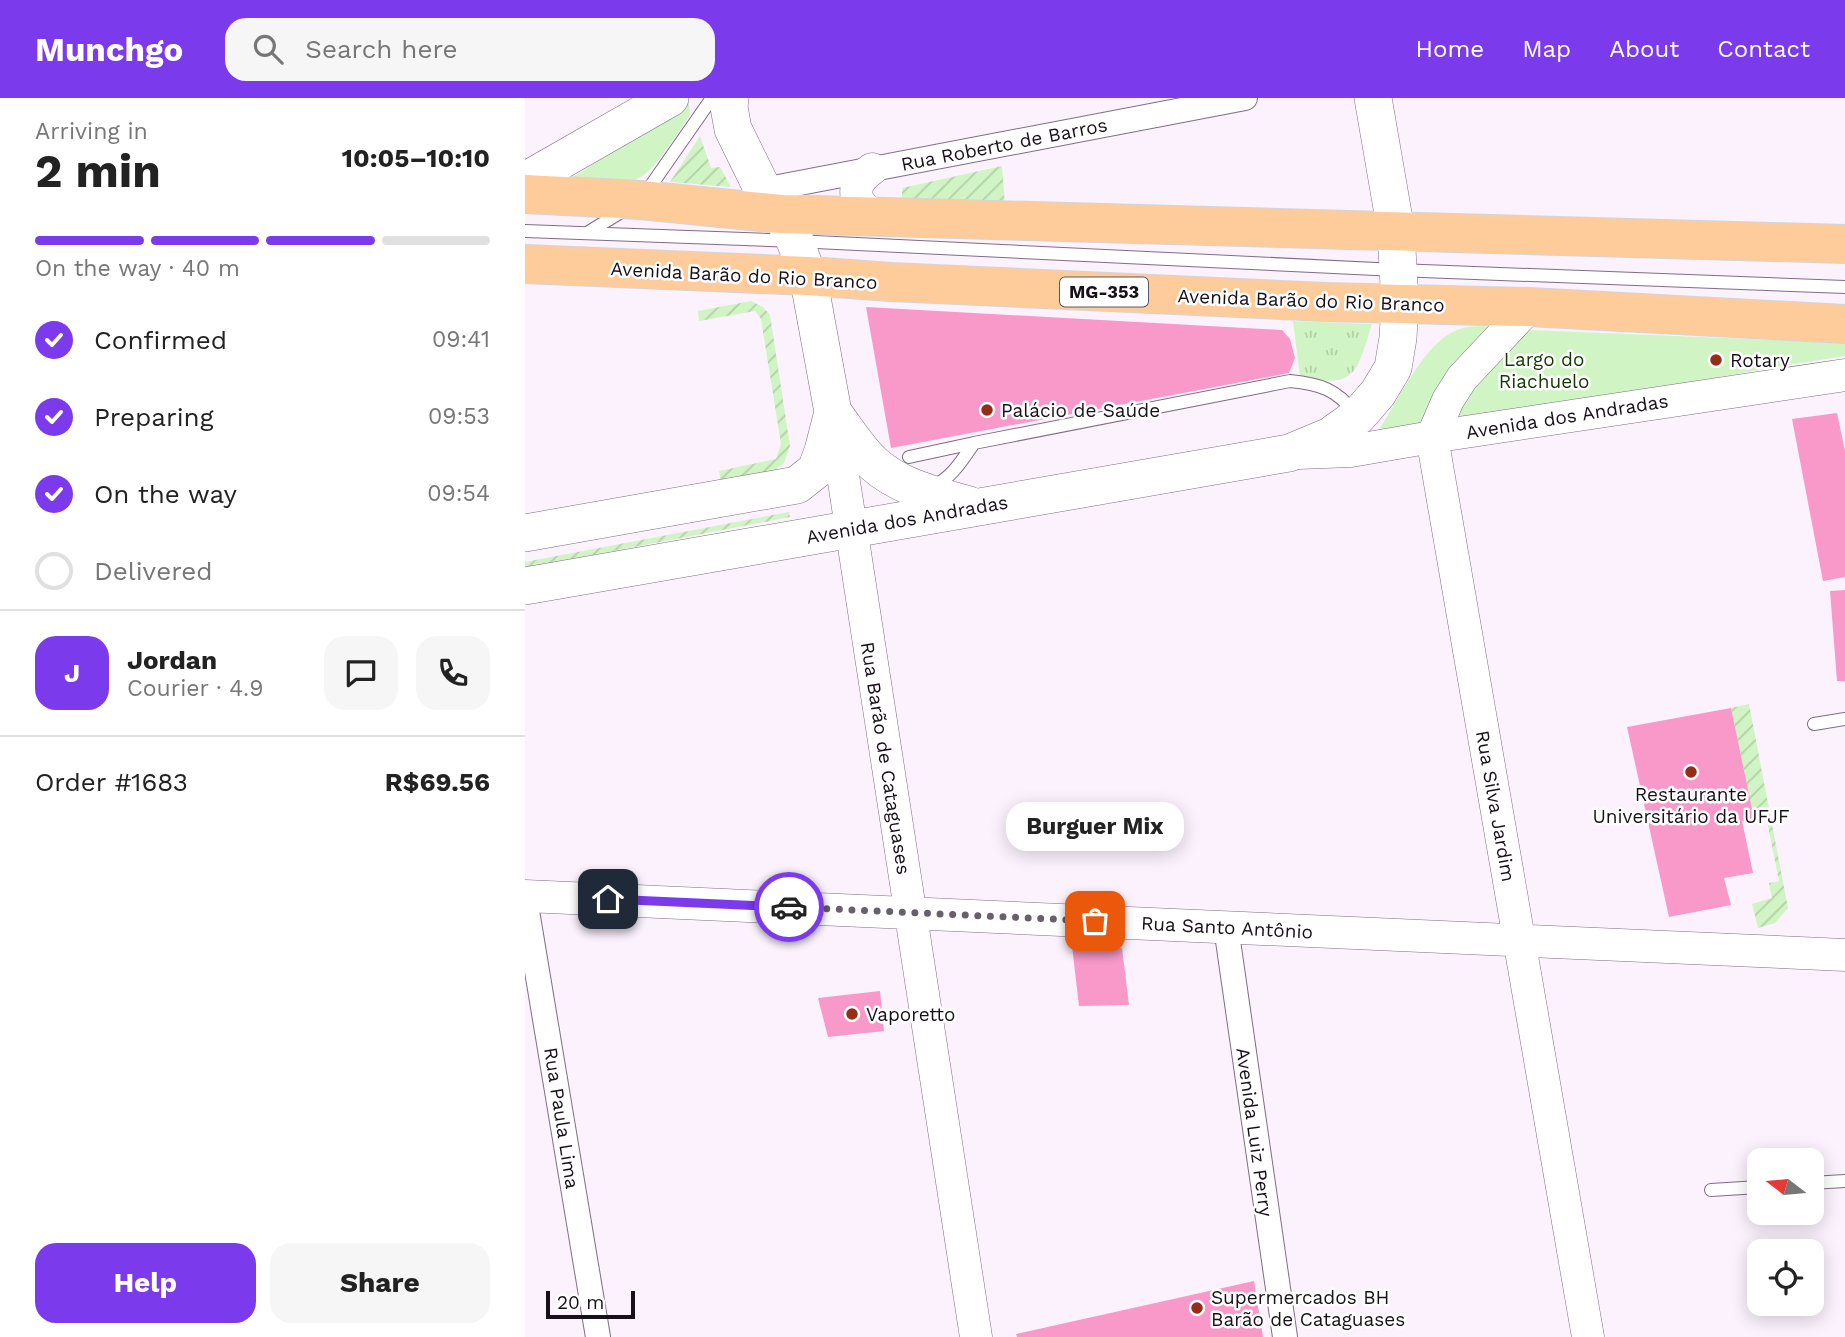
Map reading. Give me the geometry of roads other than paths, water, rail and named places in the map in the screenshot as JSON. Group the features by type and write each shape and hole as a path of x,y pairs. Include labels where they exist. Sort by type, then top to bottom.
{"main road":[{"path":"525,181 670,98"},
{"name":"Rua Barão de Cataguases","path":"730,98 733,129 780,215 808,276 833,412"},
{"path":"1373,98 1396,231"},
{"name":"Avenida Barão do Rio Branco","path":"525,194 641,200 780,215 1845,244"},
{"name":"Avenida dos Andradas","path":"525,586 1289,453 1329,436 1358,416 1378,393 1393,368 1398,338 1396,231"},
{"name":"Avenida Barão do Rio Branco","path":"525,264 905,282 1398,287 1529,307 1845,324"},
{"path":"833,412 872,463 894,479 915,474 977,507"},
{"path":"525,533 797,485 816,470 833,412"}],"street":[{"name":"Rua Roberto de Barros","path":"780,215 871,169 1245,98"},
{"path":"871,169 859,181 857,201 864,210 876,217"},
{"path":"1432,437 1448,400 1462,378 1529,307"},
{"name":"Avenida dos Andradas","path":"1289,453 1351,451 1845,375"},
{"name":"Rua Barão de Cataguases","path":"833,412 976,1337"},
{"name":"Rua Silva Jardim","path":"1432,437 1588,1337"},
{"name":"Rua Santo Antônio","path":"525,897 1845,955"},
{"name":"Rua Paula Lima","path":"525,897 598,1337"},
{"name":"Avenida Luiz Perry","path":"1226,927 1285,1337"}],"lane":[{"path":"587,233 641,200 712,98"},
{"name":"Avenida Barão do Rio Branco","path":"525,231 587,233 780,215 1398,287 1845,287"},
{"path":"915,474 974,443 1290,381 1328,389 1347,402 1358,416"},
{"path":"915,474 942,482 974,443"},
{"path":"1814,724 1845,719"},
{"path":"1824,1182 1845,1181"},
{"path":"1711,1190 1747,1188"}],"place":[{"name":"Rotary","path":"1716,360"},
{"name":"Palácio de Saúde","path":"987,410"},
{"name":"Restaurante Universitário da UFJF","path":"1691,772"},
{"name":"Burguer Mix","path":"1095,921"},
{"name":"Vaporetto","path":"852,1014"},
{"name":"Supermercados BH Barão de Cataguases","path":"1197,1308"}],"park label":[{"name":"Largo do Riachuelo","path":"1544,370"}]}
